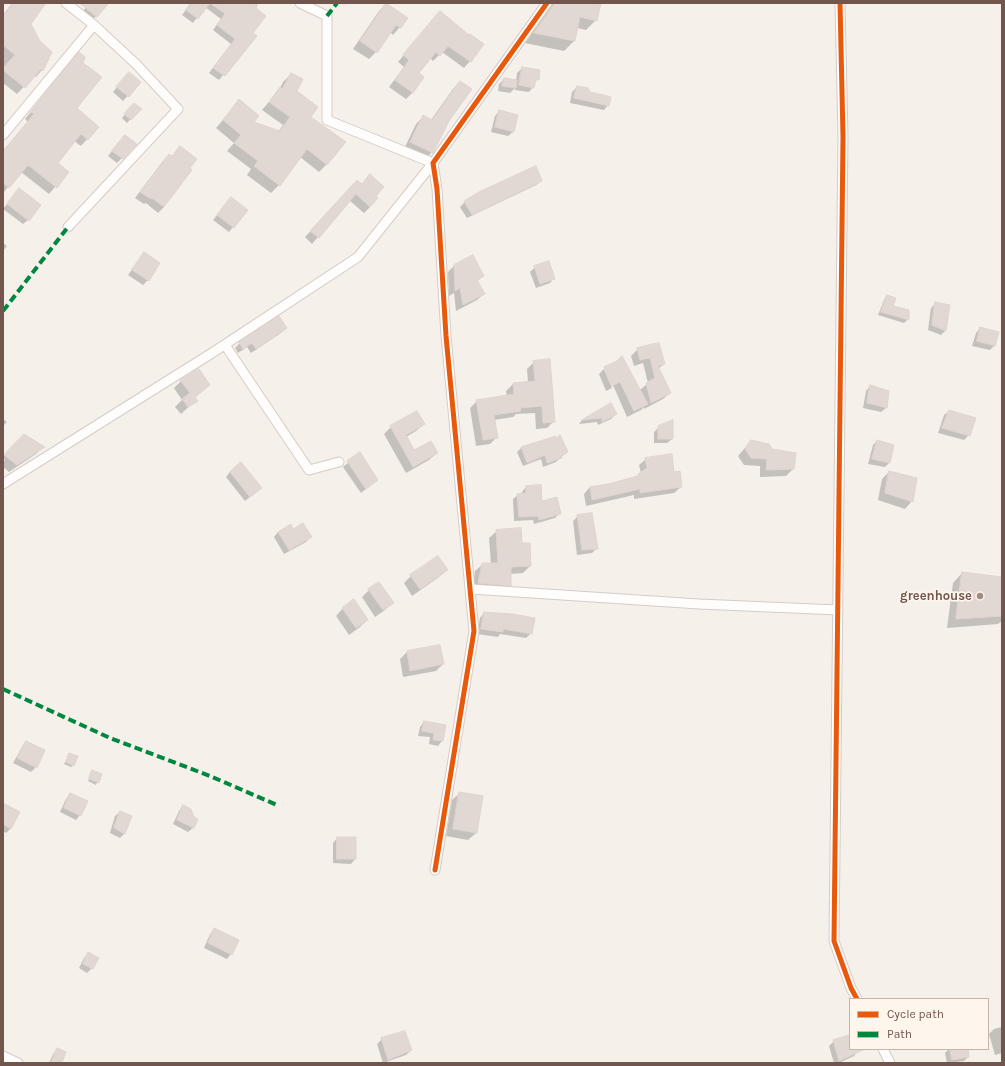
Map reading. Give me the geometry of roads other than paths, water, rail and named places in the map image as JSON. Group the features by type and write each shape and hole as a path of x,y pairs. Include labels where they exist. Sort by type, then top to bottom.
{"street":[{"path":"66,3 94,25 136,64 178,109 68,227"},
{"path":"300,3 326,16 328,120 433,163"},
{"path":"3,484 225,345 358,256 433,163 547,3"},
{"path":"840,3 843,137 834,940 856,998"},
{"path":"3,135 94,25"},
{"path":"433,163 437,189 446,344 474,631 435,870"},
{"path":"225,345 309,470 339,462"},
{"path":"471,589 699,604 838,610"},
{"path":"884,1050 890,1063"},
{"path":"3,1056 18,1063"}],"place":[{"name":"greenhouse","path":"980,596"}]}
